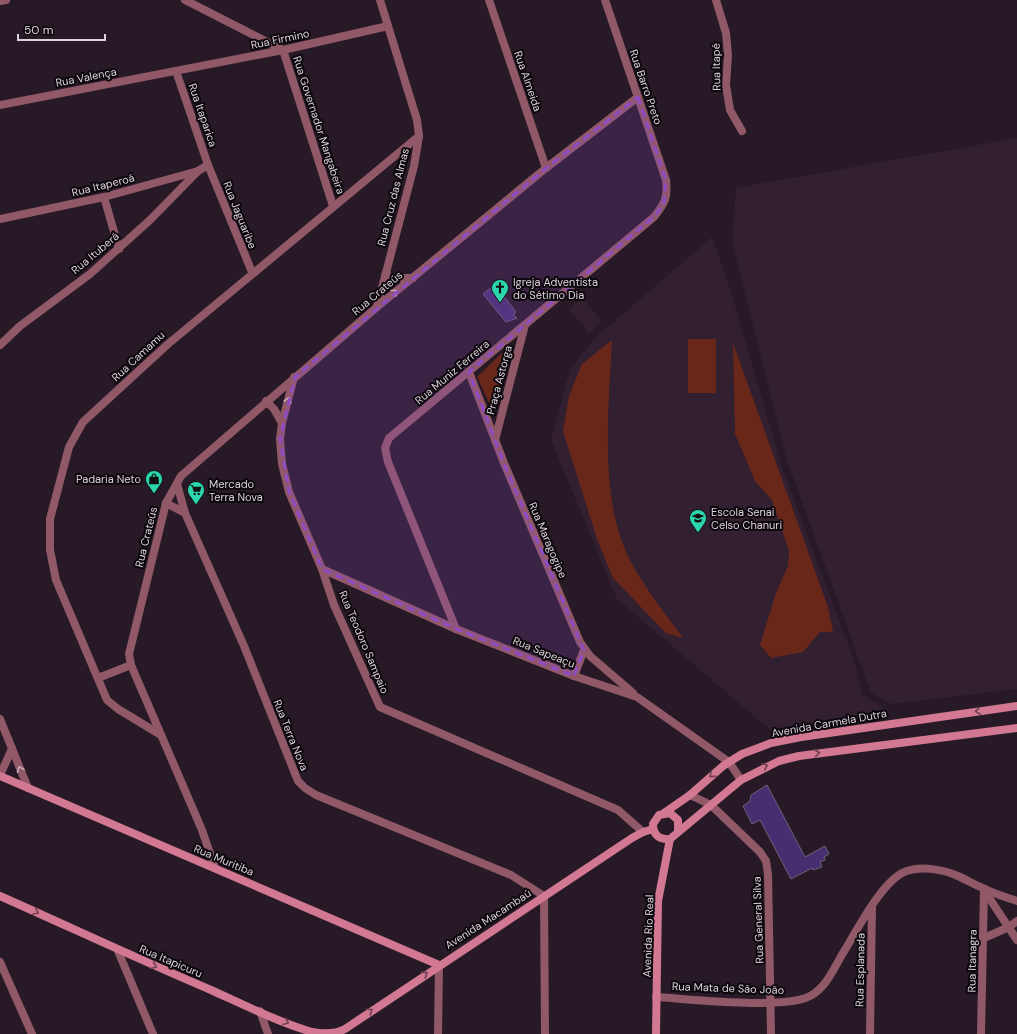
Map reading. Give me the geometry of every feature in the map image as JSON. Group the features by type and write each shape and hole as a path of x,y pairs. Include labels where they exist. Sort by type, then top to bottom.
{"street":[{"path":"0,1 6,0"},
{"path":"185,0 283,50"},
{"name":"Rua Cruz das Almas","path":"377,307 414,166 419,136 417,120 380,0"},
{"name":"Rua Almeida","path":"489,0 546,168"},
{"name":"Rua Barro Preto","path":"605,0 666,180"},
{"name":"Rua Itapé","path":"716,0 726,33 728,55 726,85 730,110 742,131"},
{"name":"Rua Firmino","path":"176,71 283,50 388,26"},
{"name":"Rua Governador Mangabeira","path":"283,50 333,206"},
{"name":"Rua Valença","path":"0,105 176,71"},
{"name":"Rua Itaparica","path":"176,71 208,165"},
{"name":"Rua Crateús","path":"215,868 202,830 131,665 129,654 130,643 166,503 181,476 266,401 377,307 546,168 638,97"},
{"name":"Rua Camamu","path":"161,735 118,709 107,700 56,580 50,550 50,519 69,447 83,422 168,344 252,272 419,136"},
{"name":"Rua Itaperoá","path":"0,220 104,197 198,171 208,165"},
{"name":"Rua Jaguaribe","path":"208,165 252,272"},
{"name":"Rua Ituberá","path":"0,344 20,326 90,274 119,249 198,171"},
{"name":"Rua Muniz Ferreira","path":"456,629 388,462 385,448 389,438 654,217 664,204 667,193 666,180"},
{"path":"104,197 119,249"},
{"name":"Rua Crateús","path":"385,275 395,278 412,278"},
{"name":"Praça Astorga","path":"495,440 525,325"},
{"name":"Rua Maragogipe","path":"469,372 495,440 584,650 637,697"},
{"name":"Rua Teodoro Sampaio","path":"295,377 282,422 280,439 282,464 289,492 322,569 334,605 380,707 618,810 643,832"},
{"path":"266,401 274,409 282,422"},
{"name":"Rua Terra Nova","path":"177,484 185,513 244,646 298,781 305,788 316,795 511,875 544,896"},
{"path":"166,503 185,513"},
{"name":"Rua Sapeaçu","path":"322,569 456,629 574,676 637,697 729,762 741,780"},
{"path":"574,676 584,650"},
{"path":"98,678 131,665"},
{"name":"Avenida Carmela Dutra","path":"664,813 690,795 729,762 742,754 787,739 1017,706"},
{"path":"0,719 28,788"},
{"path":"678,831 678,820 675,816 664,813 655,818 653,829 659,838 670,839 741,780 778,761 799,756 1017,728"},
{"path":"0,776 12,749"},
{"name":"Rua Muritiba","path":"0,776 439,965"},
{"name":"Rua General Silva","path":"690,795 711,805 760,852 766,861 768,874 772,1002 771,1034"},
{"name":"Avenida Macambaú","path":"338,1033 544,896 643,832 653,829"},
{"name":"Avenida Rio Real","path":"656,1034 658,901 670,839"},
{"name":"Rua Mata de São João","path":"656,997 772,1002 794,1001 810,996 824,984 872,905 887,887 902,874 918,869 938,870 958,876 984,889 1017,901"},
{"path":"984,889 1017,940"},
{"name":"Rua Itanagra","path":"981,1034 984,889"},
{"name":"Rua Itapicuru","path":"0,896 118,951 260,1011 313,1032 325,1034 338,1033"},
{"path":"544,896 545,1034"},
{"name":"Rua Esplanada","path":"870,1034 872,905"},
{"path":"984,938 1009,928 1017,921"},
{"path":"118,951 153,1034"},
{"path":"438,1034 439,965"},
{"path":"1,966 32,1034"},
{"path":"260,1011 268,1034"}],"highlighted area":[{"path":"638,97 666,180 664,204 654,217 469,372 504,463 584,650 574,676 456,629 322,569 289,492 280,439 295,377 546,168"}],"shaded area":[{"path":"1017,138 1017,689 892,704 871,693 786,458 732,241 736,188"},
{"name":"Escola Senai Celso Chanuri","path":"712,237 731,292 782,467 853,658 863,695 885,709 772,731 617,599 551,440 570,369 595,338"},
{"path":"582,297 602,322 589,333 569,309"},
{"path":"688,339 716,339 716,393 688,393"},
{"path":"612,340 608,445 609,472 616,524 624,547 636,570 651,594 683,638 666,633 613,578 597,539 563,431 569,396 582,364"},
{"path":"733,343 828,607 833,632 820,632 803,652 771,658 760,645 776,593 788,566 789,551 772,500 755,481 735,434"},
{"path":"511,344 493,411 477,377"}],"building":[{"name":"Igreja Adventista do Sétimo Dia","path":"495,285 516,312 513,315 517,318 506,322 483,294"},
{"path":"767,785 805,857 825,846 829,854 824,857 825,860 820,862 822,867 813,870 812,868 791,879 760,820 752,824 743,806 750,801 751,795"}],"place":[{"name":"Igreja Adventista do Sétimo Dia","path":"500,303"},
{"name":"Padaria Neto","path":"154,494"},
{"name":"Mercado Terra Nova","path":"196,505"},
{"name":"Escola Senai Celso Chanuri","path":"698,533"}]}
